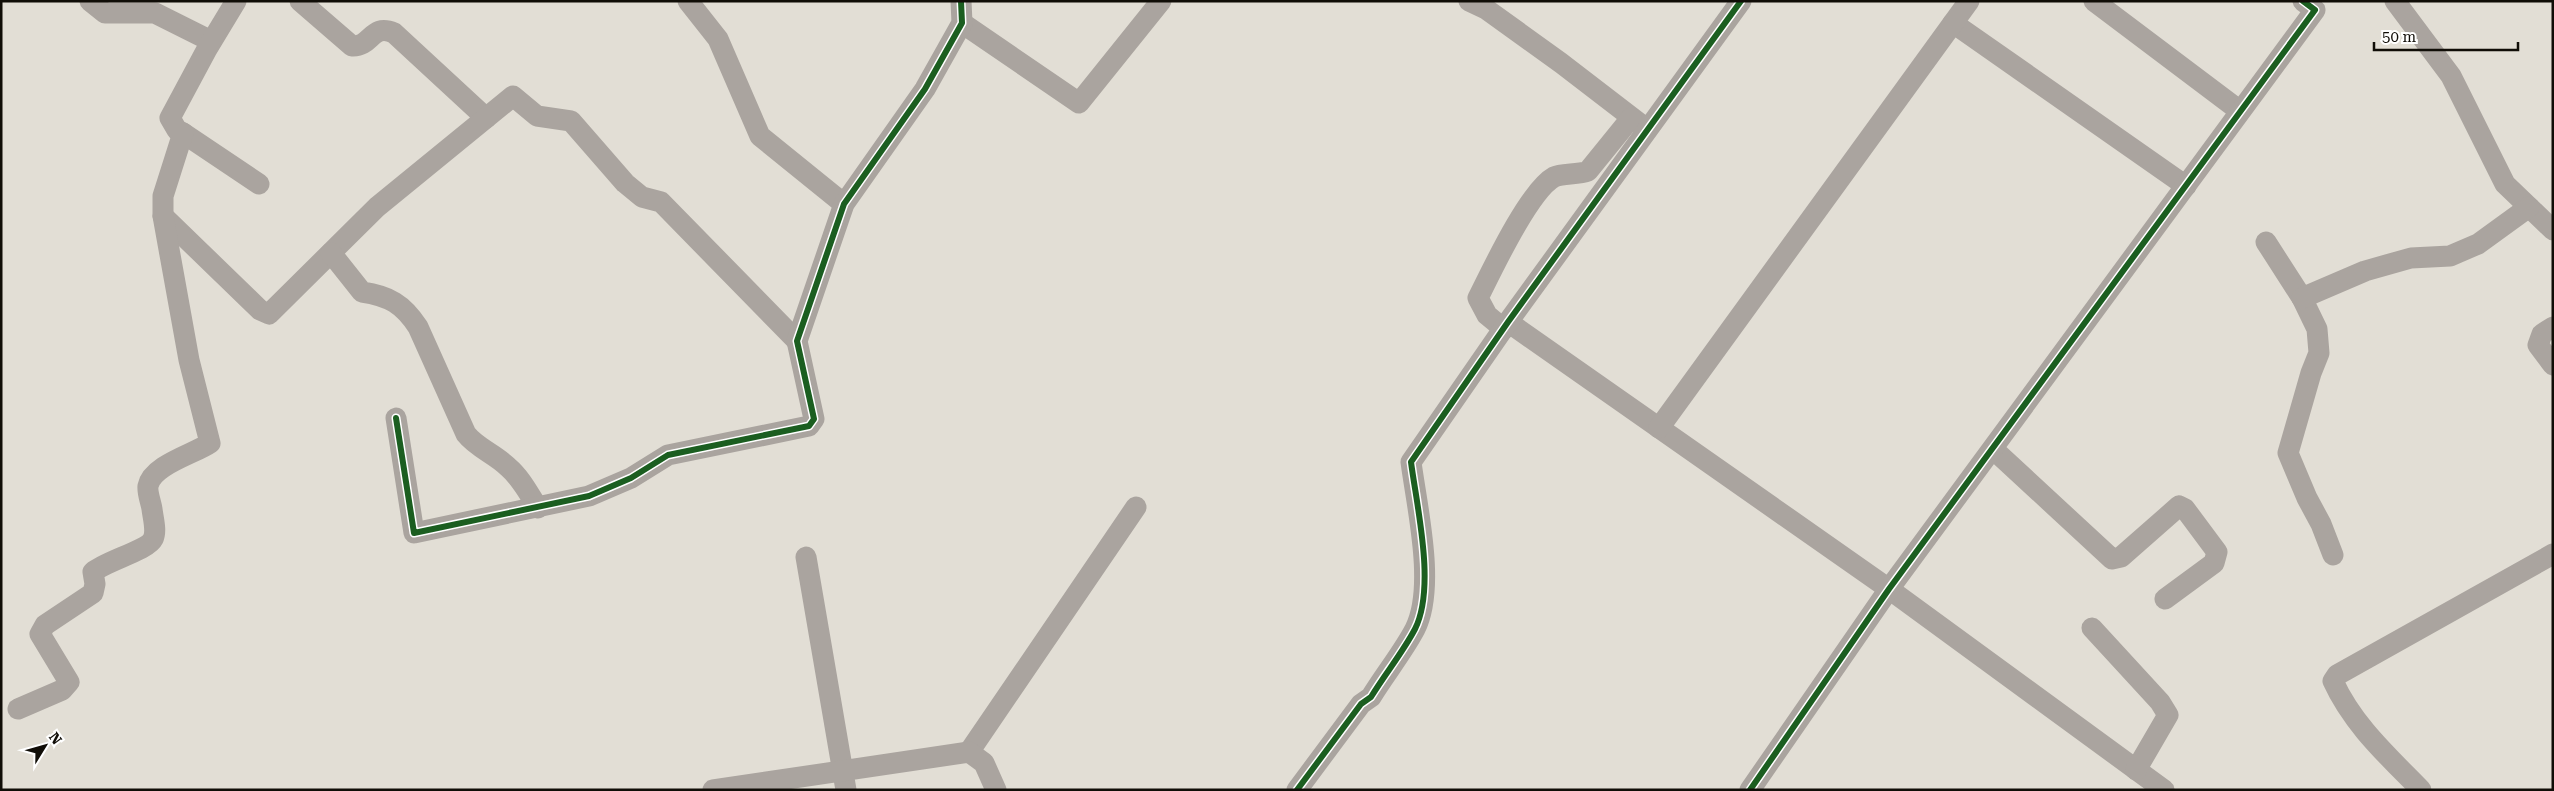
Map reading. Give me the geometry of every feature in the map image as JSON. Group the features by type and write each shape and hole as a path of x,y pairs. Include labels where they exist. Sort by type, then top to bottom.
{"street":[{"path":"90,1 105,12 154,13 211,41"},
{"path":"236,1 211,41 170,118 177,130 259,184"},
{"path":"300,1 352,46 364,43 379,30 386,29 394,33 486,118"},
{"path":"688,1 718,39 760,136 844,204"},
{"path":"396,418 414,533 589,496 631,478 668,455 809,426 814,419 797,340 844,204 925,90 962,23 961,1"},
{"path":"962,23 1080,103 1161,1"},
{"path":"1298,790 1361,704 1371,696 1415,629 1424,605 1425,568 1411,462 1506,325 1639,124 1741,1"},
{"path":"1660,428 1968,1"},
{"path":"2094,1 2240,111"},
{"path":"1750,790 1889,589 2315,10 2303,1"},
{"path":"2395,1 2451,76 2505,184 2553,230"},
{"path":"1482,4 1639,124"},
{"path":"1953,23 2186,186"},
{"path":"163,216 255,306 269,314 377,207 513,96 537,116 571,121 625,183 642,197 662,202 797,340"},
{"path":"1639,124 1588,171 1577,175 1557,176 1544,184 1497,258 1478,298 1486,315 1506,325 1660,428 1889,589 2164,790"},
{"path":"18,709 62,690 69,682 40,634 45,625 93,593 95,584 93,572 103,564 147,546 153,539 155,528 148,486 152,478 167,464 210,444 189,360 163,216 163,196 183,133"},
{"path":"2302,298 2365,271 2411,258 2450,256 2478,244 2529,207"},
{"path":"2266,242 2302,298 2318,329 2319,353 2310,374 2288,452 2333,555"},
{"path":"331,253 362,292 384,295 408,313 418,327 466,434 471,441 508,466 520,479 538,508"},
{"path":"2553,327 2542,334 2538,345 2553,365"},
{"path":"1993,449 2112,559 2121,557 2179,506 2185,509 2217,552 2214,563 2165,599"},
{"path":"713,790 845,780 969,752 1136,507"},
{"path":"2421,790 2356,723 2341,700 2333,681 2337,675 2553,554"},
{"path":"806,557 845,780"},
{"path":"2092,628 2160,702 2168,715 2136,770"},
{"path":"969,752 984,763 996,790"}],"cycle path":[{"path":"396,418 414,533 589,496 631,478 668,455 809,426 814,419 797,341 844,204 925,89 962,23 961,1"},
{"path":"1297,790 1361,704 1371,697 1410,638 1421,612 1425,570 1411,462 1508,322 1741,1"},
{"path":"1750,790 1889,589 2315,10 2303,1"}]}
